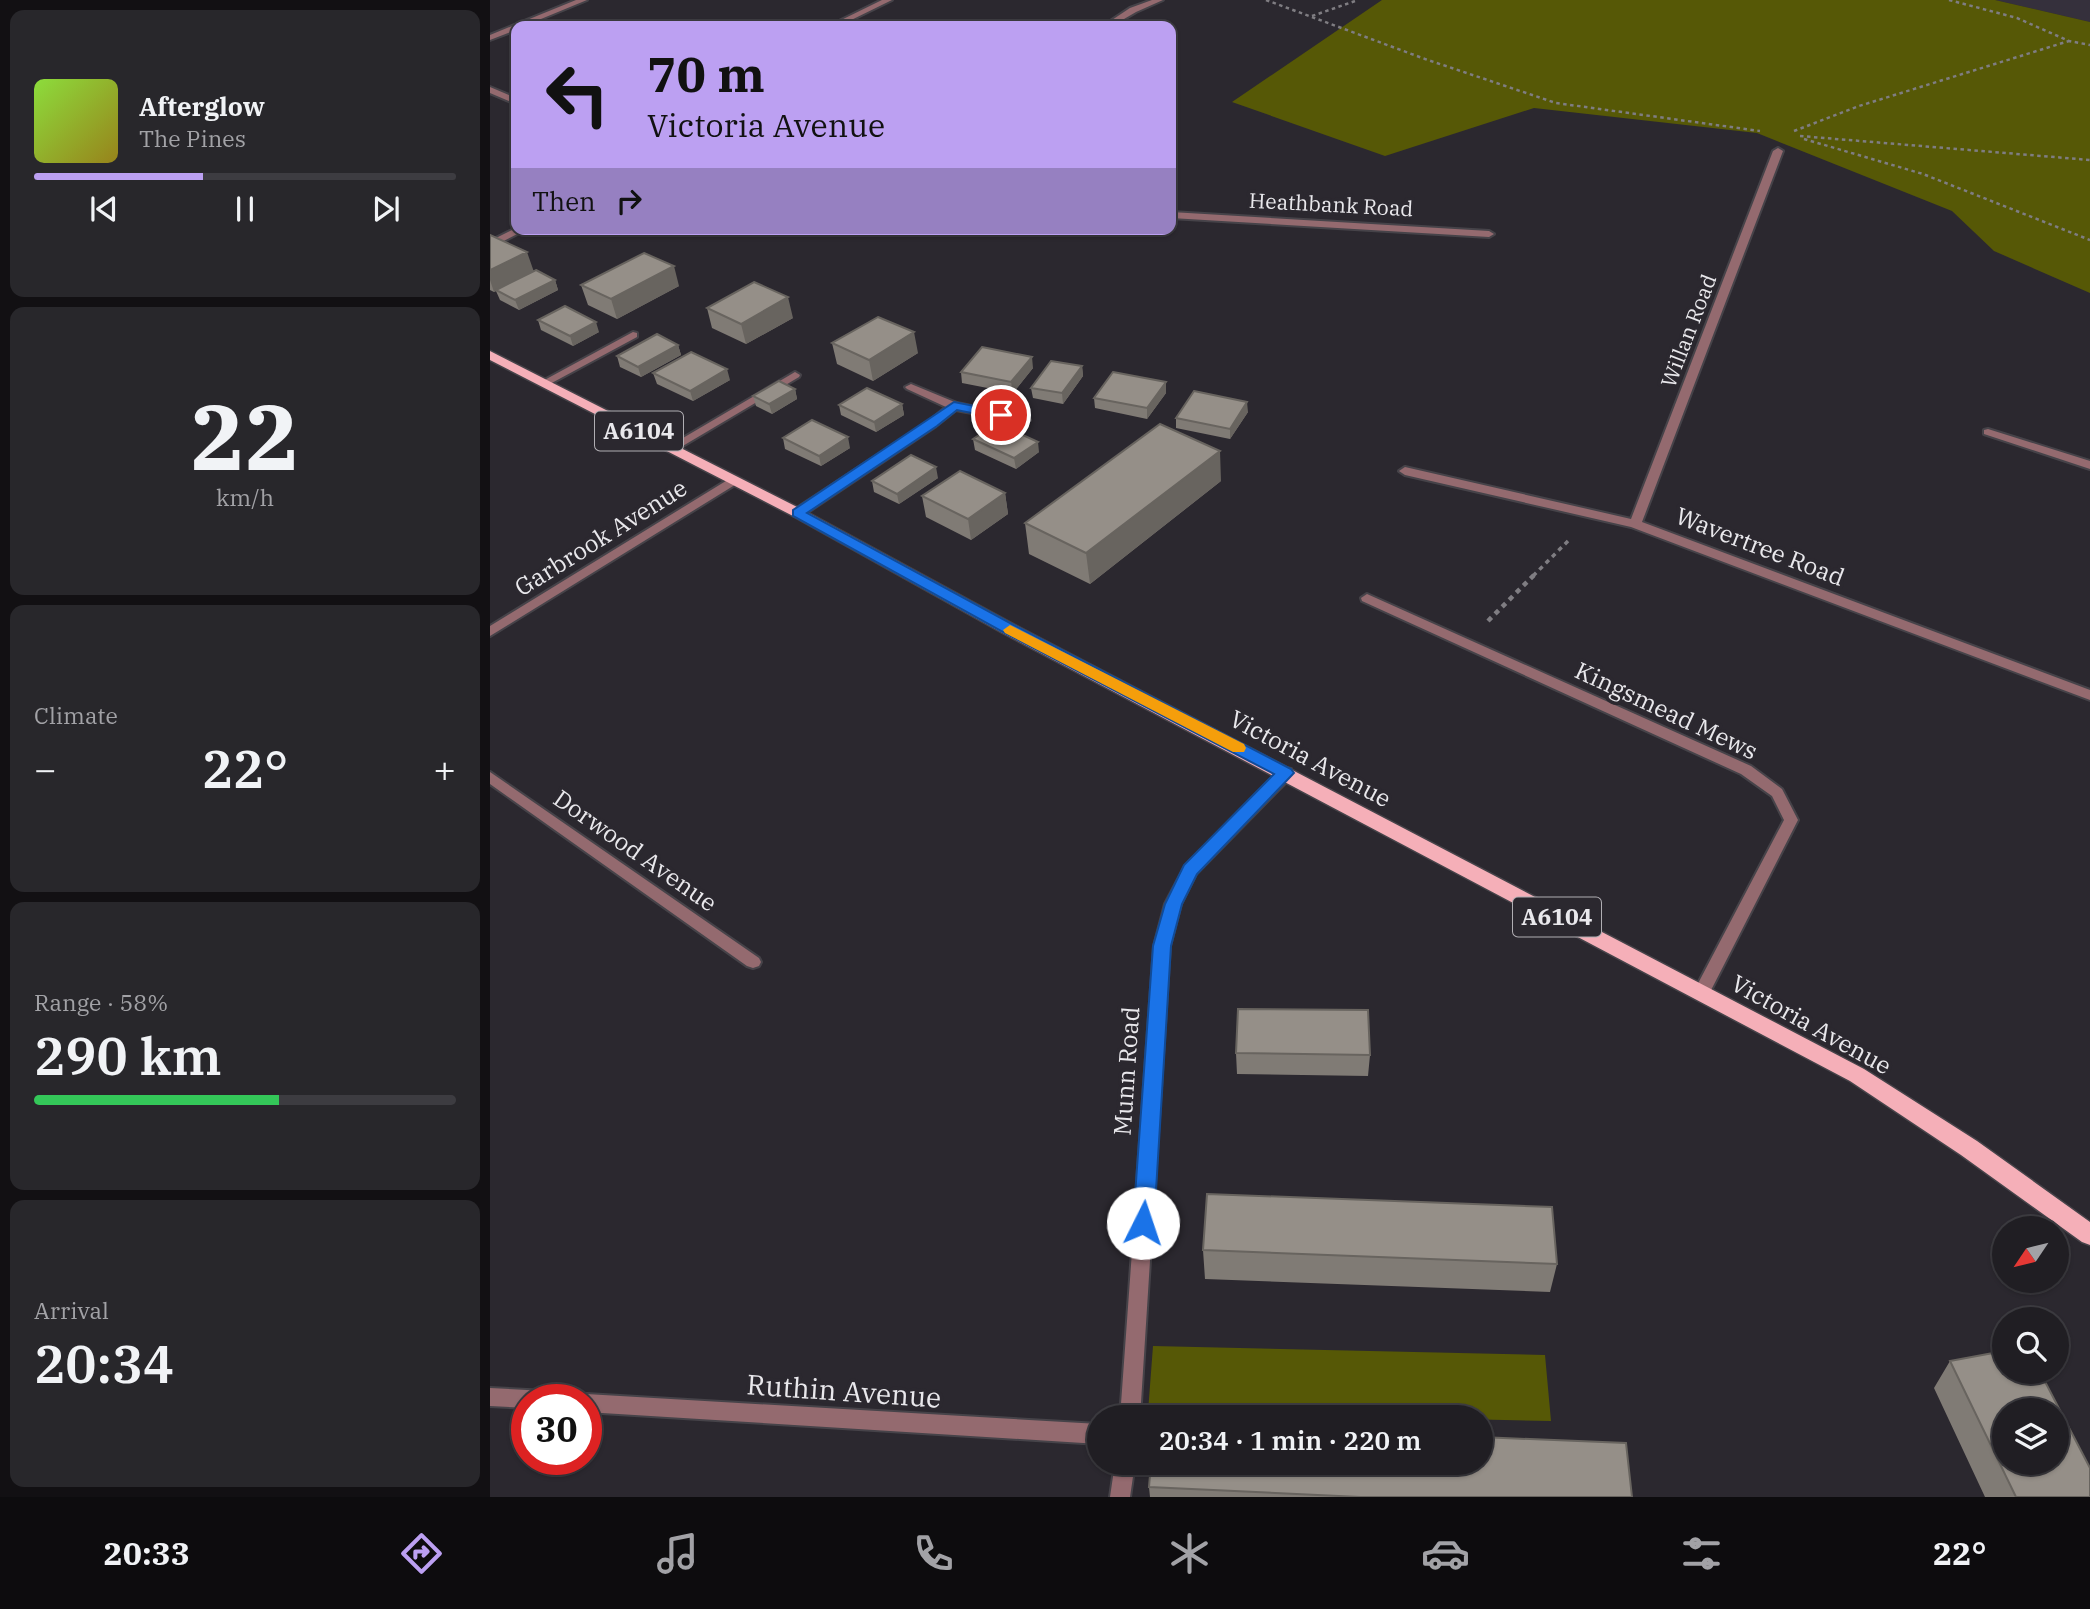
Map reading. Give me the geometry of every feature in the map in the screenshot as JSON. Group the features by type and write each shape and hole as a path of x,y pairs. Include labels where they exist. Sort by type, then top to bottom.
{"main road":[{"name":"Victoria Avenue","path":"490,355 798,513 1007,628 1857,1075 1969,1148 2090,1235"}],"street":[{"path":"532,21 583,0"},
{"path":"843,21 888,0"},
{"path":"1115,21 1133,10 1159,0"},
{"path":"490,38 511,29"},
{"path":"490,90 511,99"},
{"name":"Willan Road","path":"1635,524 1778,151"},
{"name":"Heathbank Road","path":"1176,215 1489,234"},
{"path":"490,245 511,234"},
{"path":"544,383 634,335"},
{"path":"672,448 795,375"},
{"path":"911,387 954,406 1024,420"},
{"path":"798,513 932,424 954,406"},
{"path":"1988,432 2090,465"},
{"name":"Wavertree Road","path":"1405,471 1635,524 2090,695"},
{"name":"Garbrook Avenue","path":"490,632 734,480"},
{"name":"Kingsmead Mews","path":"1367,598 1746,770 1777,793 1791,820 1701,993"},
{"name":"Munn Road","path":"1131,1405 1162,946 1173,904 1190,870 1286,773"},
{"name":"Dorwood Avenue","path":"490,777 753,962"},
{"path":"490,1396 511,1398"},
{"name":"Ruthin Avenue","path":"602,1403 1087,1433"},
{"path":"1120,1497 1123,1475"}],"path":[{"path":"1266,0 1425,59 1556,103 1759,131"},
{"path":"1311,17 1358,0"},
{"path":"1949,0 2017,18 2069,41 2090,46"},
{"path":"1786,134 1859,106 2069,41"},
{"path":"1786,134 2090,160"},
{"path":"1786,134 1923,174 2090,240"},
{"path":"1515,595 1594,515"}],"shaded area":[{"path":"1382,0 1995,0 2090,22 2090,293 1994,251 1952,211 1757,133 1534,108 1385,156 1232,102"},
{"path":"1995,0 2090,0 2090,22"},
{"path":"1153,1346 1545,1355 1551,1421 1493,1420 1493,1405 1149,1405"}],"building":[{"path":"490,235 527,252 490,270"},
{"path":"644,253 674,266 611,299 581,285"},
{"path":"536,270 555,280 515,300 496,290"},
{"path":"754,282 788,297 741,324 707,308"},
{"path":"565,306 596,322 570,336 538,320"},
{"path":"878,317 914,332 869,360 832,343"},
{"path":"657,334 678,345 638,367 617,356"},
{"path":"982,347 1032,357 1011,382 961,372"},
{"path":"691,352 727,369 690,391 653,373"},
{"path":"1051,361 1082,366 1062,393 1031,388"},
{"path":"1113,372 1166,382 1147,408 1094,398"},
{"path":"779,381 795,389 769,404 753,396"},
{"path":"867,388 902,404 874,422 839,405"},
{"path":"1194,391 1247,402 1230,429 1176,418"},
{"path":"812,420 848,437 819,456 783,438"},
{"path":"997,423 1038,442 1014,458 973,439"},
{"path":"1160,424 1220,451 1086,553 1025,523"},
{"path":"911,455 936,467 897,494 872,481"},
{"path":"960,471 1005,493 968,519 922,496"},
{"path":"1238,1009 1368,1010 1370,1055 1236,1053"},
{"path":"1207,1194 1552,1207 1557,1264 1203,1250"},
{"path":"1992,1353 1992,1384 2046,1384 2054,1398 1992,1398 1992,1448 1950,1361"},
{"path":"2069,1428 2090,1468 2090,1497 2016,1497 2005,1475 2069,1475"},
{"path":"1493,1438 1626,1443 1632,1497 1360,1497 1149,1487 1150,1475 1493,1475"}],"slow traffic":[{"path":"1010,630 1238,748"}],"route":[{"path":"1001,415 954,406 932,424 798,513 1007,628 1286,773 1190,870 1173,904 1162,946 1143,1223"}]}
